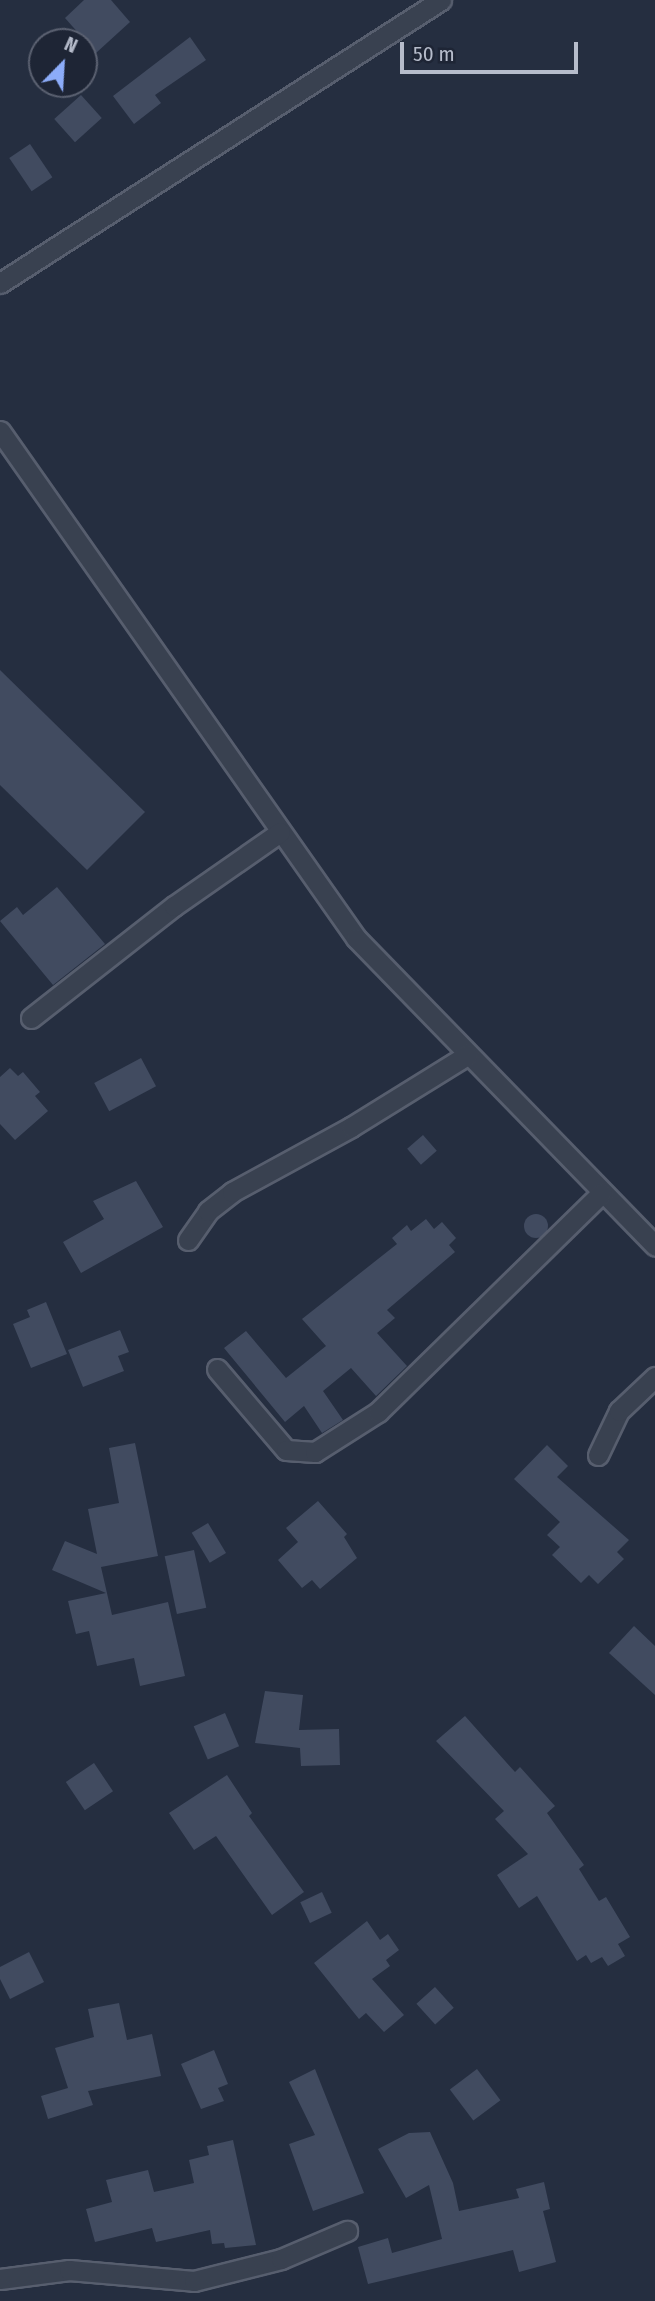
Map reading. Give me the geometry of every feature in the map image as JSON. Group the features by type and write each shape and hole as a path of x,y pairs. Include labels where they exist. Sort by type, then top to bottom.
{"street":[{"path":"0,283 441,0"},
{"path":"0,431 356,938 655,1246"},
{"path":"31,1018 174,906 280,832"},
{"path":"188,1240 208,1210 232,1192 351,1127 467,1055"},
{"path":"217,1369 286,1450 315,1452 378,1412 602,1193"},
{"path":"598,1455 619,1411 655,1377"},
{"path":"0,2279 69,2270 194,2281 281,2259 347,2231"}],"building":[{"path":"84,0 111,0 130,22 98,51 98,28 74,28 65,18"},
{"path":"190,37 206,60 155,95 161,103 134,124 113,96"},
{"path":"78,98 84,98 102,118 75,142 54,119"},
{"path":"30,144 52,177 32,191 9,158"},
{"path":"0,670 145,812 87,870 0,785"},
{"path":"57,887 105,944 53,985 0,921 17,907 23,915"},
{"path":"141,1058 156,1086 109,1111 94,1083"},
{"path":"10,1068 18,1076 23,1072 40,1092 35,1096 48,1111 15,1140 0,1124 0,1077"},
{"path":"423,1135 437,1151 421,1165 407,1149"},
{"path":"136,1181 163,1227 81,1273 63,1242 104,1219 93,1201"},
{"path":"531,1214 541,1214 548,1221 548,1231 541,1238 531,1238 524,1231 524,1221"},
{"path":"426,1219 434,1229 442,1222 456,1238 449,1245 455,1252 387,1310 395,1318 377,1333 407,1366 376,1396 351,1368 323,1391 343,1420 322,1433 304,1406 285,1422 224,1348 246,1331 286,1378 326,1346 302,1319 397,1244 392,1238 407,1225 411,1231"},
{"path":"46,1302 67,1354 31,1368 13,1324 30,1317 27,1310"},
{"path":"120,1330 129,1352 118,1356 124,1371 83,1387 68,1350"},
{"path":"135,1443 158,1556 101,1567 112,1615 168,1602 185,1676 140,1686 134,1658 97,1666 89,1631 76,1634 68,1601 106,1593 52,1570 65,1541 97,1554 88,1509 119,1503 109,1448"},
{"path":"547,1445 568,1466 557,1477 629,1540 617,1552 624,1559 598,1584 589,1575 581,1583 552,1555 560,1547 547,1535 560,1522 514,1479"},
{"path":"318,1501 347,1534 344,1537 357,1558 320,1589 312,1580 302,1588 278,1560 298,1542 286,1528"},
{"path":"208,1523 226,1553 210,1563 192,1533"},
{"path":"194,1550 206,1608 177,1614 165,1556"},
{"path":"634,1626 655,1646 655,1695 609,1653"},
{"path":"265,1691 303,1695 299,1730 339,1729 340,1765 301,1766 300,1748 255,1743"},
{"path":"225,1713 239,1746 208,1759 194,1726"},
{"path":"465,1716 515,1772 520,1767 555,1806 547,1813 584,1865 579,1869 599,1901 606,1897 630,1937 618,1944 625,1956 608,1966 602,1957 591,1963 586,1955 577,1961 537,1896 519,1908 497,1875 528,1854 495,1819 504,1811 436,1741"},
{"path":"94,1763 113,1791 85,1810 66,1782"},
{"path":"227,1775 252,1813 249,1816 304,1892 272,1915 216,1836 194,1850 169,1813"},
{"path":"322,1892 332,1913 310,1923 300,1902"},
{"path":"367,1921 380,1940 388,1934 399,1950 386,1960 390,1966 372,1979 404,2015 384,2032 366,2013 359,2019 314,1963"},
{"path":"29,1952 44,1982 10,1999 0,1979 0,1967"},
{"path":"435,1987 454,2008 435,2025 416,2004"},
{"path":"119,2003 127,2040 152,2034 161,2076 88,2091 93,2105 48,2119 41,2096 68,2088 55,2048 94,2037 88,2009"},
{"path":"214,2050 228,2084 218,2088 224,2101 201,2109 181,2064"},
{"path":"315,2069 364,2193 313,2211 289,2144 315,2135 289,2082"},
{"path":"477,2069 500,2100 473,2121 450,2089"},
{"path":"430,2132 453,2183 459,2211 519,2198 516,2189 544,2182 550,2209 543,2211 556,2262 519,2272 513,2250 368,2284 358,2247 388,2238 392,2253 442,2239 429,2185 406,2198 378,2149 409,2133"},
{"path":"233,2140 256,2245 225,2248 224,2243 212,2244 210,2230 156,2242 152,2228 95,2242 86,2209 112,2202 106,2180 148,2170 154,2192 194,2183 189,2160 209,2155 207,2146"}]}
